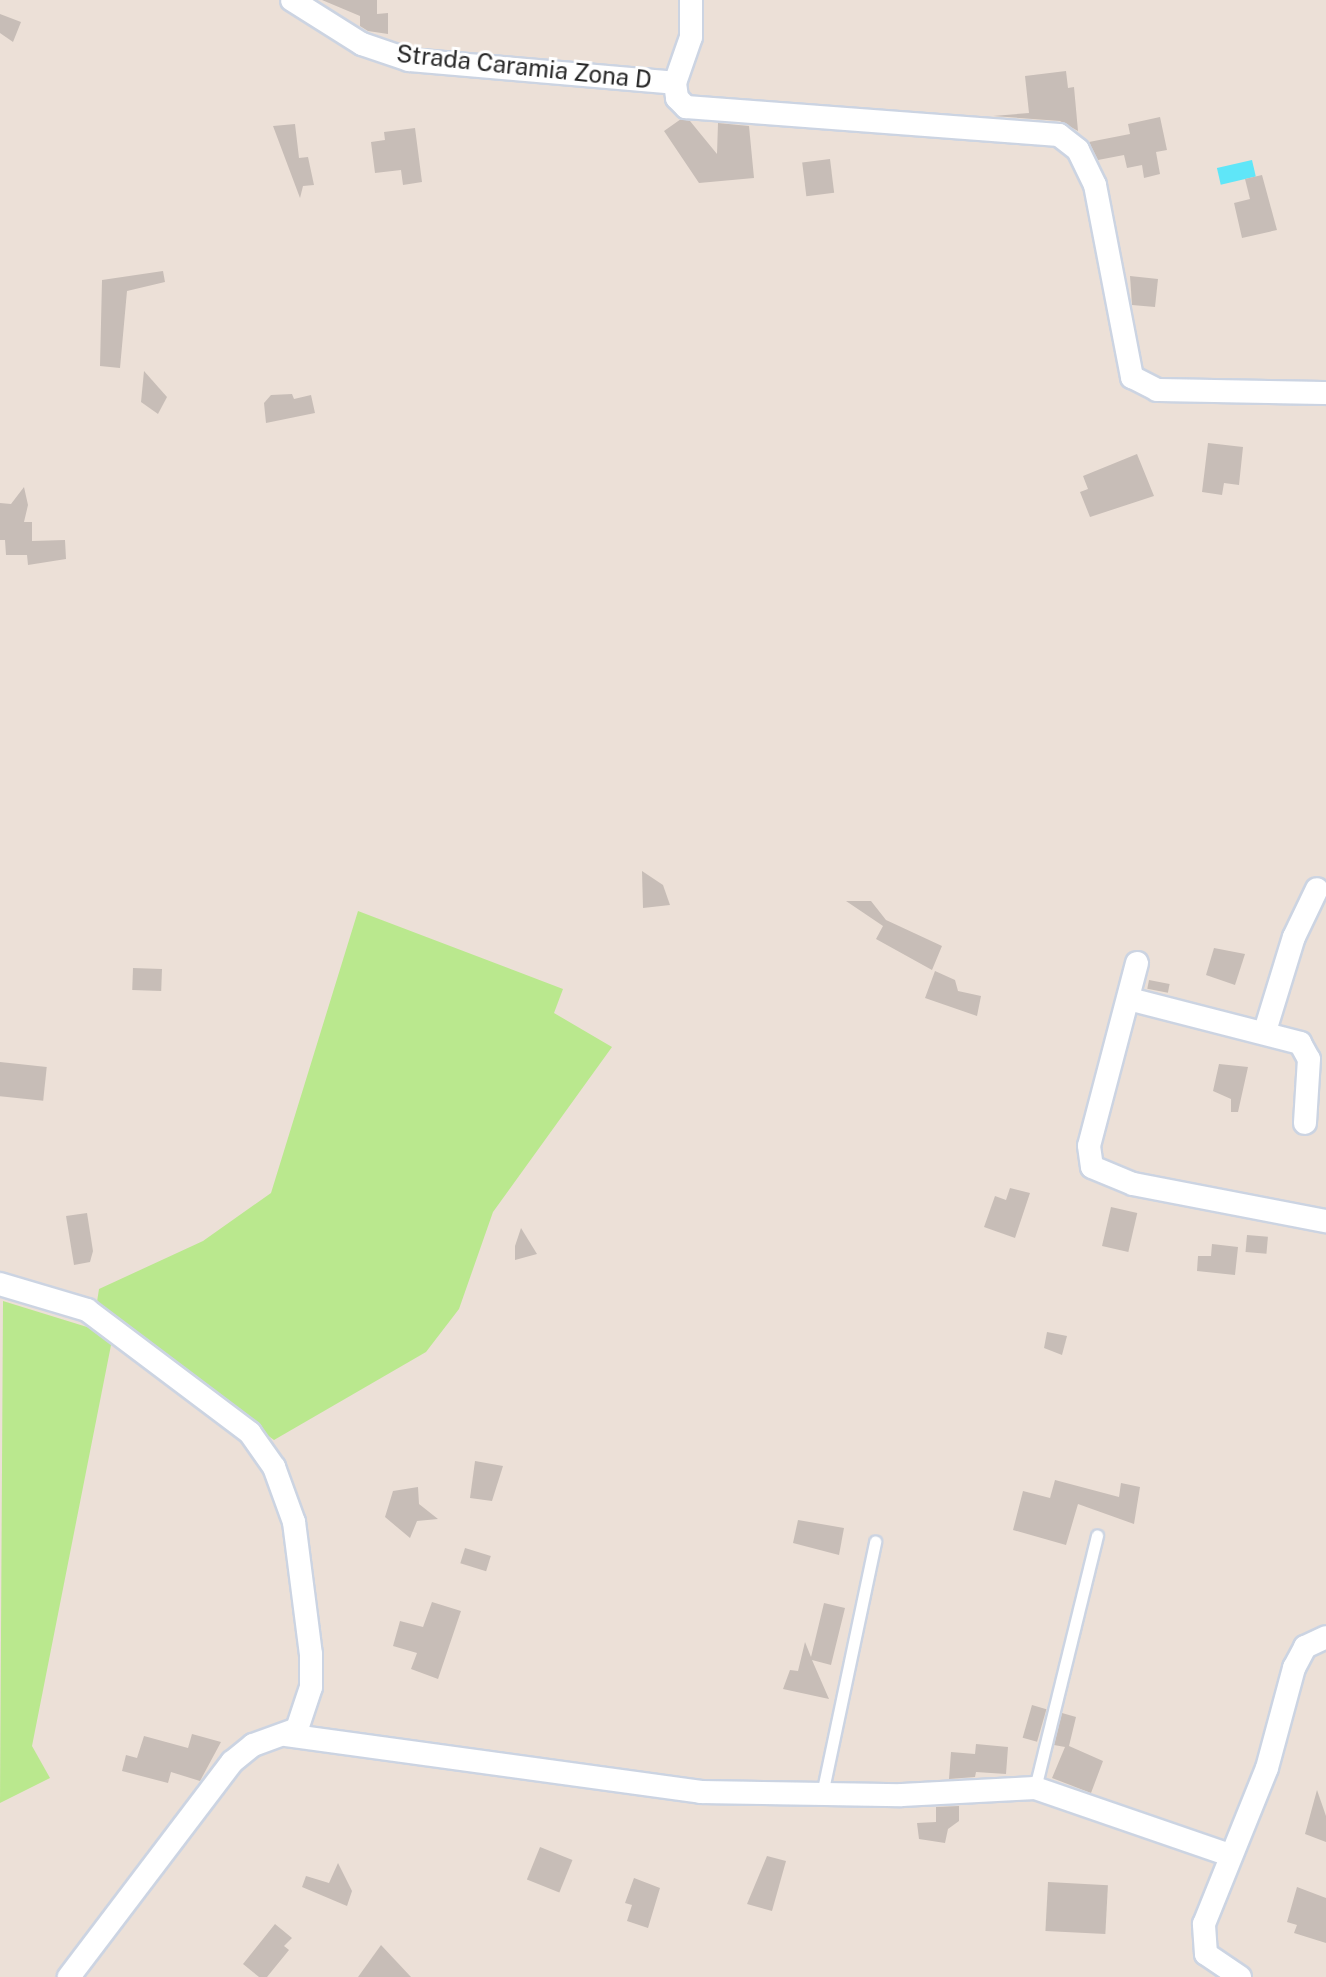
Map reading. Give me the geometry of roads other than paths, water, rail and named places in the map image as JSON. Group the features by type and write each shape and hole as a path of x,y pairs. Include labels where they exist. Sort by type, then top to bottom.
{"street":[{"name":"Strada Caramia Zona D","path":"292,0 362,44 409,60 675,83"},
{"path":"691,0 691,37 675,83 677,98 705,110 1059,135 1078,150 1095,185 1132,377 1157,390 1326,393"},
{"path":"1265,1031 1294,937 1317,889"},
{"path":"1137,963 1089,1146 1092,1167 1133,1184 1326,1221"},
{"path":"1129,999 1265,1031 1300,1043 1309,1059 1305,1123"},
{"path":"0,1284 87,1310 236,1419 265,1453 294,1522 311,1654 306,1712 297,1729 253,1745 232,1762 69,1977"},
{"path":"1240,1977 1202,1948 1204,1924 1267,1768 1297,1660 1305,1647 1326,1637"},
{"path":"286,1735 701,1792 822,1794 1035,1788 1230,1855"}],"lane":[{"path":"1035,1788 1097,1535"},
{"path":"822,1794 875,1542"}],"water":[{"path":"1252,160 1256,177 1221,185 1217,168"}]}
